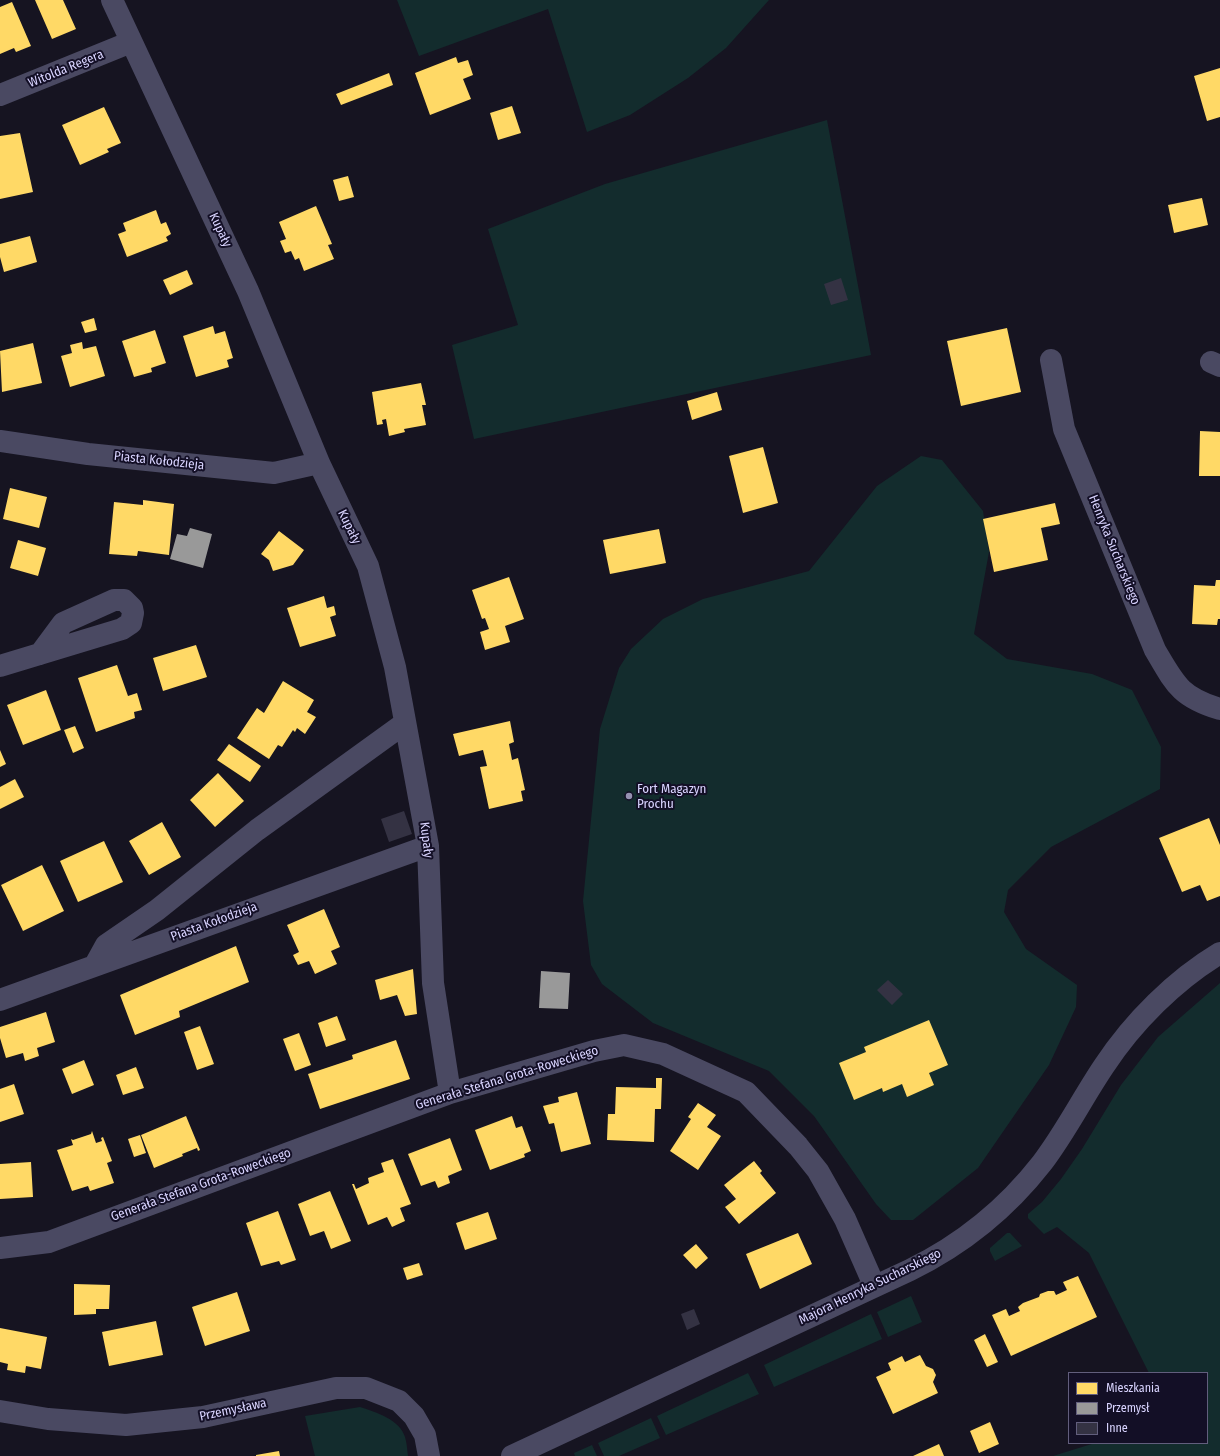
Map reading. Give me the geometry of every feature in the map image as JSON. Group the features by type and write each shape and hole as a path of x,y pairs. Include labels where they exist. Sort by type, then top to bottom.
{"street":[{"name":"Kupały","path":"112,0 248,292 318,463 368,566 395,667 428,846 433,982 450,1093"},
{"name":"Witolda Regera","path":"0,95 131,42"},
{"name":"Henryka Sucharskiego","path":"1051,360 1064,430 1155,650 1175,685 1199,703 1220,709"},
{"name":"Piasta Kołodzieja","path":"0,441 88,454 274,473 318,463"},
{"path":"0,666 40,654"},
{"path":"95,965 106,945 157,910 257,830 405,723"},
{"name":"Piasta Kołodzieja","path":"0,1000 428,846"},
{"name":"Majora Henryka Sucharskiego","path":"512,1456 874,1285 910,1270 942,1253 972,1232 1009,1200 1043,1162 1104,1066 1131,1030 1178,984 1220,953"},
{"name":"Generała Stefana Grota-Roweckiego","path":"0,1248 49,1242 450,1093 594,1051 624,1045 663,1054 746,1092 798,1146 818,1171 834,1196 874,1285"},
{"name":"Przemysława","path":"0,1411 48,1419 126,1425 203,1417 336,1388 366,1388 399,1401 414,1416 425,1435 429,1456"}],"green space":[{"path":"397,0 769,0 726,48 688,78 630,115 587,132 548,9 419,56"},
{"path":"827,120 871,355 474,439 452,345 518,325 488,229 605,184"},
{"path":"921,456 942,460 983,511 989,552 974,634 1007,659 1092,674 1132,690 1161,747 1160,789 1051,847 1008,890 1004,912 1026,949 1077,985 1076,1007 1049,1065 978,1168 913,1220 891,1220 876,1204 814,1116 769,1071 653,1023 602,984 591,965 583,901 600,729 619,668 631,649 663,619 703,599 809,571 877,486"},
{"path":"1220,983 1220,1456 1053,1456 1092,1444 1208,1444 1208,1372 1148,1372 1089,1253 1057,1227 1044,1234 1028,1218 1028,1214 1042,1202 1061,1179 1082,1149 1121,1085 1158,1037"},
{"path":"1007,1233 1010,1233 1022,1246 995,1261 990,1248"},
{"path":"911,1296 922,1322 888,1337 877,1312"},
{"path":"871,1314 882,1339 774,1387 764,1365"},
{"path":"748,1373 759,1394 666,1435 657,1416"},
{"path":"360,1407 373,1411 393,1421 398,1426 405,1437 408,1456 315,1456 305,1416"},
{"path":"651,1418 660,1438 619,1456 604,1456 598,1443"},
{"path":"592,1445 597,1456 575,1456 574,1453"}],"building: Mieszkania":[{"path":"35,0 63,0 76,29 52,39"},
{"path":"12,2 31,46 16,52 14,48 0,54 0,7"},
{"path":"456,57 458,63 468,60 473,75 463,79 471,99 430,115 415,73"},
{"path":"1220,68 1220,117 1207,121 1194,76"},
{"path":"389,73 393,85 341,105 336,94"},
{"path":"512,106 521,133 498,140 490,113"},
{"path":"104,107 121,143 107,149 109,152 80,165 62,125"},
{"path":"20,133 33,192 0,199 0,136"},
{"path":"348,176 354,197 339,201 333,180"},
{"path":"1202,198 1208,225 1174,233 1168,205"},
{"path":"316,206 332,244 328,245 334,259 304,271 299,258 295,260 291,251 285,253 280,241 286,239 279,222"},
{"path":"156,210 161,224 166,222 171,234 166,237 168,241 127,257 118,234 126,231 123,223"},
{"path":"30,236 37,262 4,272 0,257 0,244"},
{"path":"187,270 193,284 170,295 163,280"},
{"path":"94,318 97,330 85,333 81,322"},
{"path":"213,326 215,334 225,331 233,358 227,360 229,367 196,377 183,336"},
{"path":"1007,328 1021,392 961,406 947,341"},
{"path":"155,330 166,363 151,368 152,372 134,377 122,341"},
{"path":"82,342 83,349 96,346 105,376 70,387 61,356 72,353 70,345"},
{"path":"33,343 42,383 2,392 0,351"},
{"path":"421,383 426,405 422,405 426,425 404,429 405,432 389,436 386,419 382,420 383,424 377,425 372,392"},
{"path":"717,392 722,410 692,420 687,401"},
{"path":"1200,431 1220,432 1220,476 1199,476"},
{"path":"763,447 778,503 743,513 729,456"},
{"path":"10,488 47,497 39,528 3,519"},
{"path":"143,500 174,504 169,555 138,551 137,556 109,554 114,502 143,505"},
{"path":"1055,503 1060,524 1041,528 1048,560 994,572 983,519"},
{"path":"659,529 666,563 610,574 603,540"},
{"path":"279,531 304,550 293,565 273,571 269,560 261,554"},
{"path":"18,540 46,548 38,576 10,568"},
{"path":"509,577 524,619 505,626 510,642 485,650 480,632 489,629 485,618 482,619 472,590"},
{"path":"1216,580 1220,580 1220,619 1218,619 1217,625 1192,624 1194,585 1215,586"},
{"path":"324,596 327,608 334,606 336,615 330,617 336,636 300,647 287,608"},
{"path":"196,645 207,677 163,691 153,658"},
{"path":"117,665 128,696 137,693 142,710 134,712 135,718 96,732 78,678"},
{"path":"283,681 314,700 307,712 316,717 305,734 297,728 295,732 293,730 282,747 278,745 269,759 237,738 257,708 264,713"},
{"path":"46,690 61,730 23,745 7,705"},
{"path":"510,721 514,742 509,744 512,760 518,758 525,790 521,791 523,801 489,809 480,767 487,766 483,750 459,756 453,734"},
{"path":"75,726 84,748 73,753 64,730"},
{"path":"229,744 261,766 250,782 217,760"},
{"path":"0,750 6,764 0,767"},
{"path":"218,773 244,801 215,827 190,800"},
{"path":"15,779 24,797 0,809 0,787"},
{"path":"1209,818 1220,845 1220,896 1207,901 1200,885 1182,892 1159,838"},
{"path":"162,822 181,857 149,875 129,841"},
{"path":"104,841 123,882 78,902 60,861"},
{"path":"42,865 64,911 23,931 1,885"},
{"path":"324,909 340,947 331,951 337,964 315,974 309,961 298,965 293,955 299,952 287,925"},
{"path":"236,946 249,982 179,1011 180,1017 135,1035 120,995"},
{"path":"413,969 417,1014 405,1016 397,995 380,1000 375,980"},
{"path":"46,1012 55,1042 37,1048 39,1056 25,1061 23,1053 6,1058 0,1038 0,1027"},
{"path":"337,1016 346,1040 326,1047 318,1023"},
{"path":"929,1020 948,1065 929,1073 934,1085 907,1097 902,1084 883,1092 882,1088 854,1100 839,1063 866,1052 864,1047"},
{"path":"200,1026 214,1064 197,1070 184,1032"},
{"path":"299,1033 311,1065 295,1071 283,1039"},
{"path":"396,1040 410,1079 320,1109 308,1074 353,1059 352,1055"},
{"path":"84,1060 94,1085 72,1094 62,1069"},
{"path":"136,1067 144,1088 123,1095 116,1075"},
{"path":"656,1078 662,1078 661,1109 655,1109 654,1142 607,1140 608,1114 615,1114 616,1087 656,1088"},
{"path":"14,1084 24,1114 0,1122 0,1089"},
{"path":"577,1092 591,1144 561,1152 554,1123 549,1124 543,1106 559,1102 558,1097"},
{"path":"698,1103 716,1115 707,1127 721,1136 698,1170 670,1151 691,1119 688,1117"},
{"path":"186,1116 200,1150 198,1151 197,1148 182,1154 183,1156 154,1168 141,1135"},
{"path":"512,1116 516,1128 522,1126 531,1151 524,1154 525,1157 490,1170 475,1130"},
{"path":"92,1131 96,1143 102,1141 101,1138 103,1137 112,1161 107,1163 114,1183 90,1191 88,1186 72,1191 57,1150 73,1145 71,1139 73,1140 91,1134"},
{"path":"140,1135 146,1153 134,1157 128,1139"},
{"path":"450,1138 462,1170 448,1176 450,1183 438,1188 435,1181 421,1186 408,1154"},
{"path":"393,1159 411,1204 400,1208 405,1221 392,1227 387,1217 368,1225 352,1184 354,1184 356,1189 369,1183 368,1178 384,1172 381,1163"},
{"path":"754,1161 762,1171 760,1173 776,1193 739,1224 725,1207 736,1199 724,1185"},
{"path":"31,1162 33,1197 0,1199 0,1164"},
{"path":"330,1191 351,1241 331,1249 324,1231 310,1236 298,1204"},
{"path":"278,1211 296,1260 281,1265 279,1261 261,1266 246,1223"},
{"path":"488,1212 497,1239 465,1250 456,1223"},
{"path":"798,1233 812,1264 760,1289 746,1254"},
{"path":"696,1244 708,1258 696,1269 683,1255"},
{"path":"419,1263 423,1275 407,1280 403,1268"},
{"path":"1078,1276 1097,1317 1011,1356 992,1315 1006,1309 1009,1316 1020,1311 1018,1307 1023,1303 1039,1297 1040,1294 1048,1291 1054,1291 1056,1295 1067,1290 1063,1282"},
{"path":"74,1284 110,1285 109,1309 96,1309 96,1314 74,1315"},
{"path":"237,1292 250,1331 205,1346 192,1307"},
{"path":"156,1321 163,1355 109,1366 102,1332"},
{"path":"0,1328 47,1337 41,1369 26,1366 25,1373 7,1370 8,1364 0,1362"},
{"path":"985,1334 998,1362 987,1367 974,1340"},
{"path":"920,1355 926,1366 933,1369 936,1375 933,1382 938,1393 893,1414 876,1377 891,1370 888,1363 902,1356 905,1362"},
{"path":"990,1422 999,1444 979,1453 970,1431"},
{"path":"939,1444 944,1456 913,1456"},
{"path":"279,1451 280,1456 256,1456 256,1455"}],"building: Przemysł":[{"path":"190,528 212,534 203,568 170,559 177,534 187,536"},
{"path":"541,971 570,973 568,1009 539,1008"}],"building: Inne":[{"path":"841,278 848,300 831,305 824,284"},
{"path":"404,811 412,834 389,842 381,819"},
{"path":"888,980 903,994 892,1005 877,990"},
{"path":"694,1309 700,1324 687,1330 681,1314"}],"place":[{"name":"Fort Magazyn Prochu","path":"629,796"}]}
